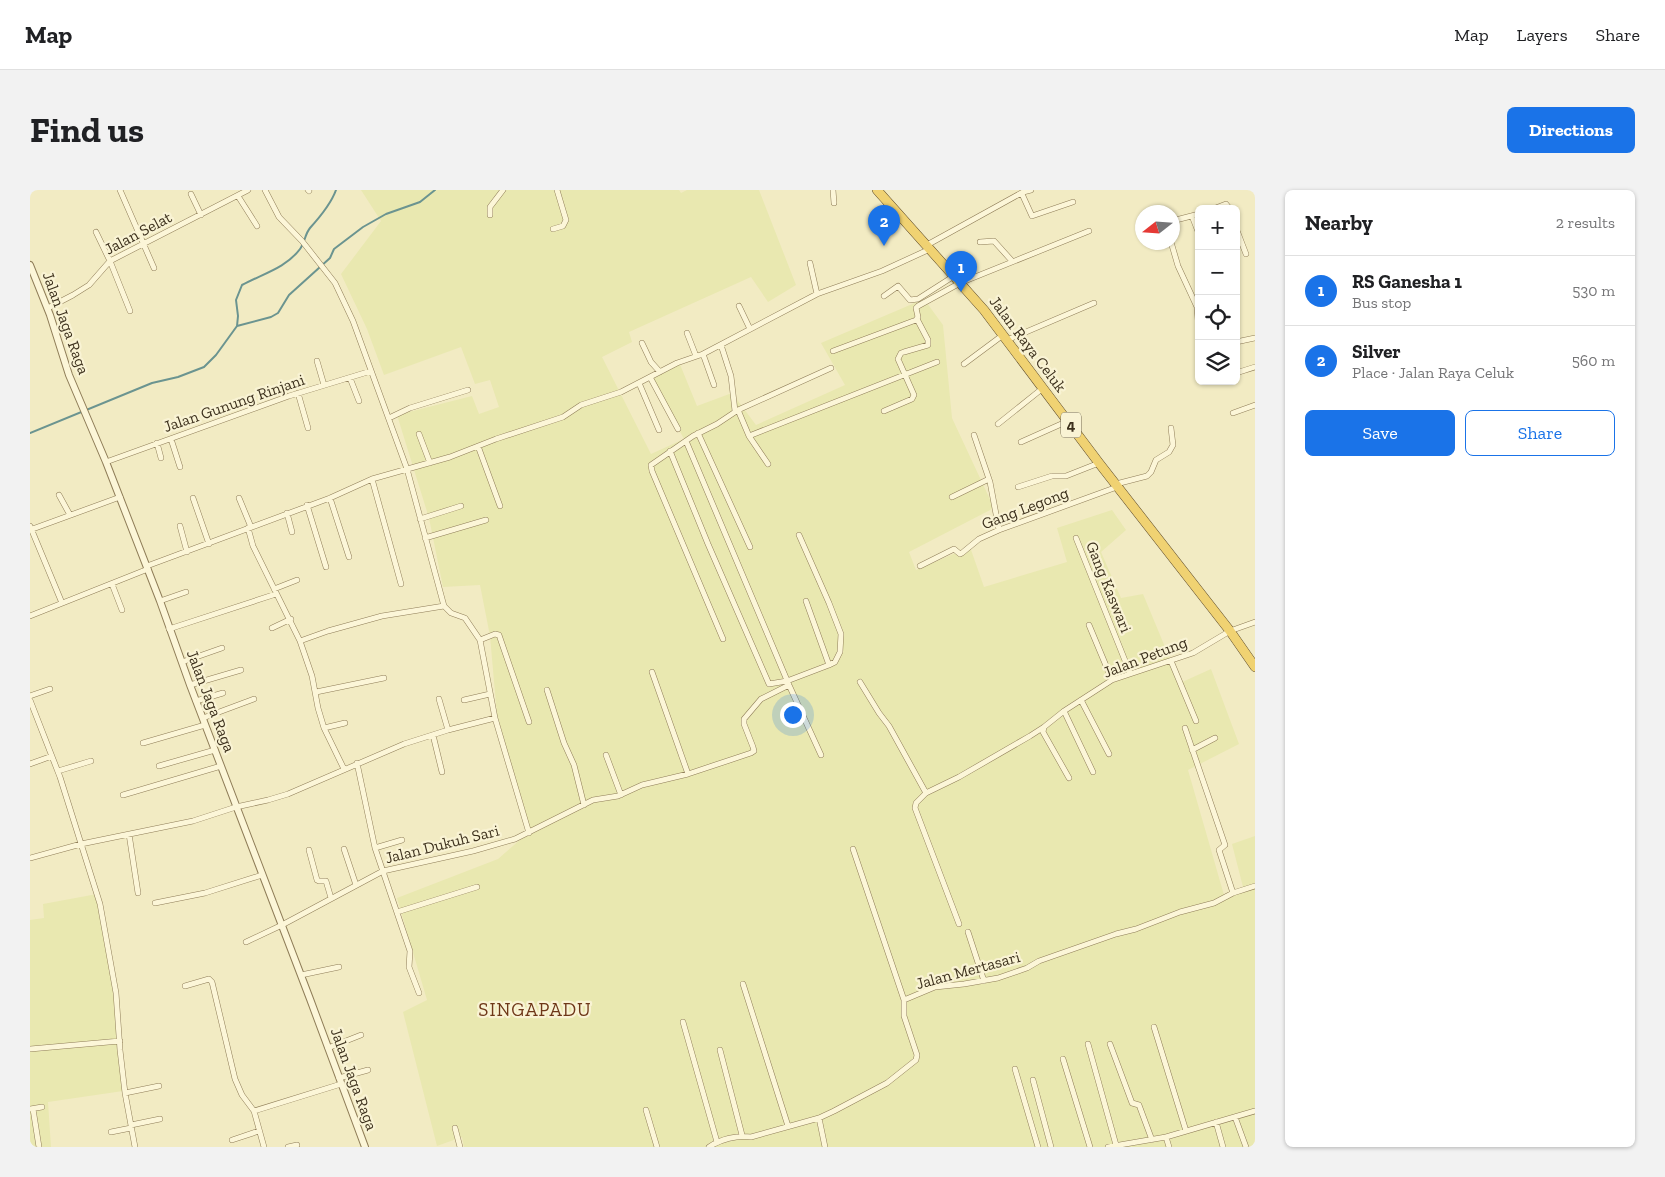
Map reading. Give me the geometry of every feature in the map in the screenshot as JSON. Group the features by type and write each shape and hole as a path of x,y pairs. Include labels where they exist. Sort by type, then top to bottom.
{"highway":[{"name":"Jalan Raya Celuk","path":"877,190 1005,337 1098,463 1230,631 1255,667"}],"street":[{"path":"120,190 154,268"},
{"name":"Jalan Selat","path":"48,308 89,285 110,261 248,190"},
{"path":"265,190 279,217 302,241 335,283 350,314 407,469 444,606 451,613 465,618 480,640 495,718 529,833"},
{"path":"490,215 490,206 503,190"},
{"path":"553,229 563,226 566,220 557,190"},
{"path":"833,190 834,203"},
{"path":"30,616 286,513 330,498 372,479 430,464 519,431 554,421 580,405 621,392 660,372 704,354 817,294 882,271 928,247 1022,192 1031,190"},
{"path":"1022,192 1033,216 1072,202"},
{"path":"191,194 201,215"},
{"path":"238,196 257,226"},
{"path":"1180,219 1195,215"},
{"path":"1192,216 1195,224"},
{"path":"884,296 898,286 910,300 918,299 954,279 1012,261 1090,231"},
{"path":"96,232 130,311"},
{"path":"1240,238 1246,254"},
{"path":"980,242 994,241 1012,261"},
{"path":"1173,250 1195,303"},
{"path":"810,262 817,294"},
{"name":"Jalan Jaga Raga","path":"30,265 48,308 69,375 106,462 160,601 365,1147"},
{"path":"884,411 913,398 914,394 899,361 901,353 928,344 928,340 917,319 916,309 954,279"},
{"path":"964,364 1005,337 1094,303"},
{"path":"739,306 750,329"},
{"path":"833,351 917,319"},
{"path":"687,333 696,356"},
{"path":"1240,341 1255,338"},
{"path":"642,343 650,361 660,372"},
{"path":"721,345 731,376 736,410 749,436 768,464"},
{"path":"704,354 714,385"},
{"path":"317,361 324,385"},
{"path":"749,436 937,362"},
{"path":"1240,372 1255,366"},
{"path":"722,639 651,468 655,462 670,451 726,418 736,410 831,368"},
{"name":"Jalan Gunung Rinjani","path":"106,462 298,393 371,371"},
{"path":"650,377 678,429"},
{"path":"350,378 359,401"},
{"path":"639,384 659,430"},
{"path":"998,424 1043,388"},
{"path":"389,418 429,401 468,390"},
{"path":"298,393 308,428"},
{"path":"1233,413 1255,405"},
{"path":"1021,442 1068,421"},
{"name":"Gang Legong","path":"920,566 954,549 962,554 979,539 999,530 1116,485 1147,476 1151,472 1156,460 1169,452 1173,445 1172,428"},
{"path":"698,433 750,547"},
{"path":"419,434 430,464"},
{"path":"974,435 989,479 999,530"},
{"path":"171,439 180,467"},
{"path":"686,441 788,683 821,755"},
{"path":"157,443 161,458"},
{"path":"478,446 500,506"},
{"path":"670,451 767,682 771,684 788,683 829,665 835,662 840,652 841,634 830,603 800,536"},
{"path":"1018,487 1052,476 1069,474 1098,463"},
{"path":"372,479 401,584"},
{"path":"952,497 989,479"},
{"path":"60,495 70,516"},
{"path":"62,603 30,528 120,498"},
{"path":"194,498 209,544"},
{"path":"239,498 253,546 275,592 291,619 300,641 316,692 318,708 324,728 344,769"},
{"path":"330,498 349,557"},
{"path":"307,505 326,567"},
{"path":"420,519 461,506"},
{"path":"286,513 292,532"},
{"path":"425,538 486,520"},
{"path":"180,526 187,552"},
{"name":"Gang Kaswari","path":"1076,538 1130,673"},
{"path":"169,629 275,592 297,580"},
{"path":"112,584 122,610"},
{"path":"160,601 186,592"},
{"path":"806,601 829,665"},
{"path":"300,641 382,616 444,606"},
{"path":"272,628 291,619"},
{"name":"Jalan Petung","path":"926,793 959,777 1044,727 1064,711 1112,680 1194,653 1230,631 1255,622"},
{"path":"1089,625 1112,680"},
{"path":"480,640 499,634 529,722"},
{"path":"182,662 222,648"},
{"path":"1171,661 1196,721"},
{"path":"190,685 241,670"},
{"path":"652,672 688,774"},
{"path":"316,692 384,678"},
{"path":"860,682 889,726 926,793 916,802 916,808 959,924"},
{"name":"Jalan Dukuh Sari","path":"246,942 383,871 473,851 515,839 593,800 621,795 642,785 688,774 752,752 754,747 744,724 744,719 761,699 788,683"},
{"path":"50,689 30,698 58,771 100,904 116,993 125,1093 135,1147"},
{"path":"546,690 564,743 574,765 584,805"},
{"path":"196,701 223,693"},
{"path":"464,700 490,694"},
{"path":"143,743 204,721 254,698"},
{"path":"438,699 448,730"},
{"path":"1081,700 1109,754"},
{"path":"1064,711 1092,772"},
{"path":"30,858 81,844 194,821 236,807 288,794 357,763 433,735 495,718"},
{"path":"324,728 345,723"},
{"path":"1044,727 1043,732 1069,778"},
{"path":"1185,728 1225,844 1219,849 1233,894"},
{"path":"433,735 442,772"},
{"path":"1192,750 1216,738"},
{"path":"159,766 215,750"},
{"path":"30,764 52,756"},
{"path":"606,756 621,795"},
{"path":"58,771 92,761"},
{"path":"357,763 375,848 410,951 409,967 419,993"},
{"path":"124,795 221,766"},
{"path":"129,834 138,893"},
{"path":"375,848 402,840"},
{"path":"344,849 356,885"},
{"path":"853,849 904,1000"},
{"path":"309,850 317,880 326,881 331,898"},
{"path":"155,903 205,893 262,875"},
{"path":"397,912 477,886"},
{"name":"Jalan Mertasari","path":"709,1147 717,1142 742,1135 751,1137 819,1118 887,1083 914,1063 917,1055 904,1016 904,1000 935,987 984,981 1023,969 1039,961 1116,934 1136,929 1180,912 1214,903 1255,886"},
{"path":"968,932 984,981"},
{"path":"301,975 339,967"},
{"path":"185,986 209,979 212,982 235,1080 239,1092 254,1111 264,1147"},
{"path":"743,984 788,1126"},
{"path":"683,1022 717,1142"},
{"path":"1154,1027 1186,1130"},
{"path":"328,1048 362,1036"},
{"path":"30,1049 120,1041"},
{"path":"1088,1044 1116,1145"},
{"path":"1110,1044 1132,1103 1140,1105 1152,1140"},
{"path":"720,1050 742,1135"},
{"path":"1064,1059 1090,1147"},
{"path":"1015,1069 1038,1147"},
{"path":"254,1111 368,1070"},
{"path":"1033,1080 1051,1147"},
{"path":"125,1093 159,1086"},
{"path":"39,1147 32,1109 42,1107"},
{"path":"646,1110 657,1147"},
{"path":"1108,1147 1131,1145 1166,1137 1255,1111"},
{"path":"1235,1117 1246,1147"},
{"path":"819,1118 826,1147"},
{"path":"112,1132 160,1119"},
{"path":"1216,1122 1223,1147"},
{"path":"455,1128 460,1147"},
{"path":"232,1140 259,1131"},
{"path":"1166,1137 1169,1147"},
{"path":"288,1147 297,1145"}],"green space":[{"path":"361,190 679,190 681,193 687,190 759,190 796,285 768,302 751,277 629,332 632,342 602,357 651,454 684,439 650,377 679,362 697,406 732,393 756,425 845,385 821,343 924,299 943,325 952,418 994,508 909,552 916,570 970,547 984,587 1067,562 1057,528 1112,510 1126,530 1101,552 1121,598 1143,594 1180,683 1211,669 1239,744 1188,770 1224,895 1243,887 1232,844 1255,836 1255,1147 464,1147 462,1137 437,1146 403,1012 427,1000 397,898 498,859 530,831 497,715 490,636 480,585 443,587 429,518 397,415 472,396 479,414 499,407 490,380 475,384 461,347 384,375 367,329 341,274 381,221"},
{"path":"97,894 116,997 123,1091 48,1102 51,1147 30,1147 30,920 44,918 43,904"}],"waterway":[{"path":"30,433 152,383 178,377 204,367 216,355 237,326 236,300 242,285 281,266 294,256 302,246 308,230 321,215 336,190"},
{"path":"237,326 271,317 278,313 289,295 330,258 334,249 363,227 386,214 420,202 435,190"}],"place":[{"name":"Silver","path":"884,246"},
{"name":"RS Ganesha 1","path":"961,292"}],"district":[{"name":"SINGAPADU","path":"535,1009"}]}
